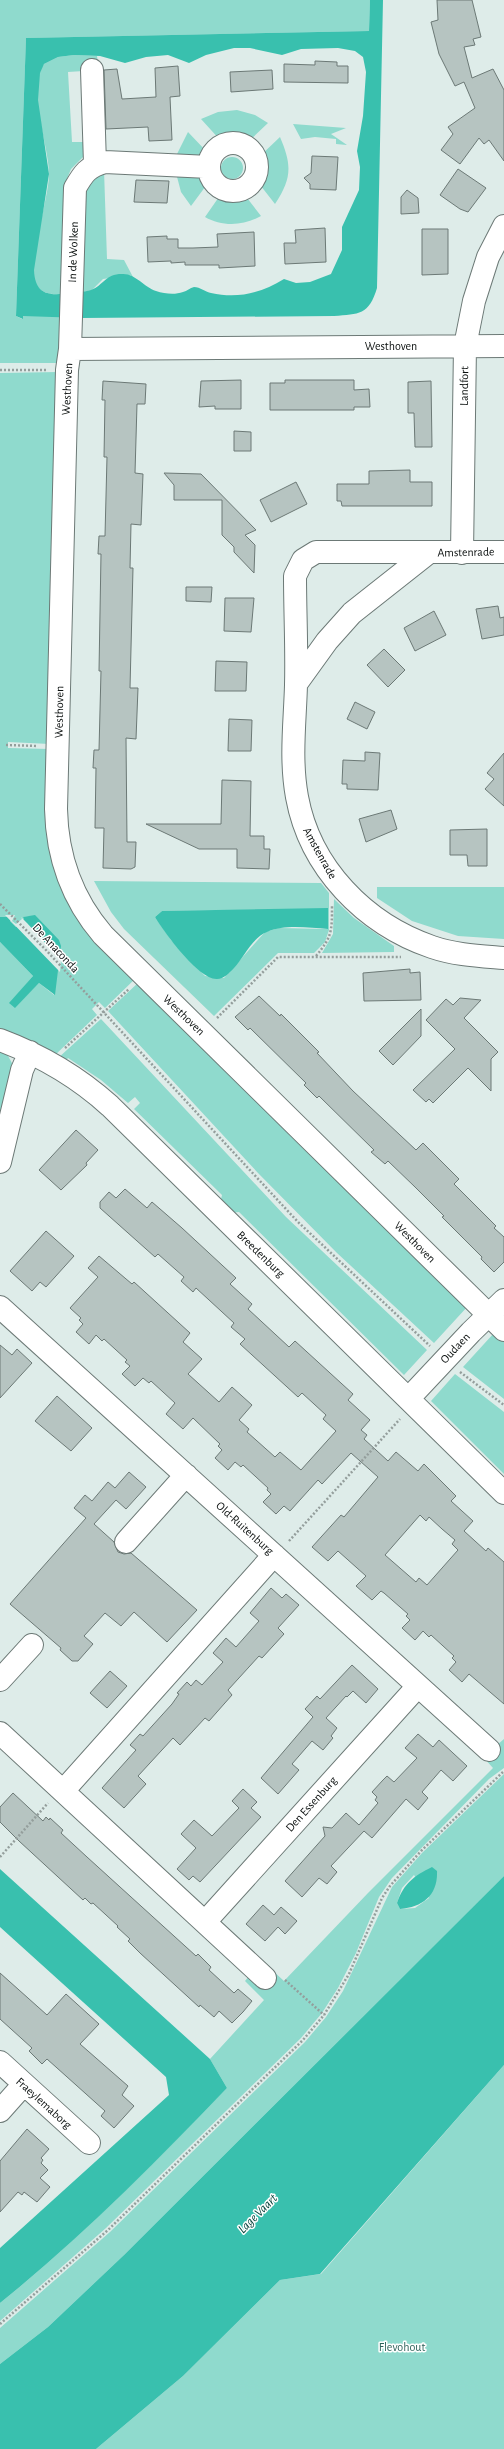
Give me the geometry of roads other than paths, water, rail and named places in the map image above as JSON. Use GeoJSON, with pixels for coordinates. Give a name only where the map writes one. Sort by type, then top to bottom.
{"type":"FeatureCollection","features":[{"type":"Feature","properties":{"kind":"street"},"geometry":{"type":"LineString","coordinates":[[92,70],[95,164],[105,162],[209,167]]}},
{"type":"Feature","properties":{"kind":"street","name":"In de Wolken"},"geometry":{"type":"LineString","coordinates":[[70,349],[75,188],[84,172],[95,164]]}},
{"type":"Feature","properties":{"kind":"street","name":"Landfort"},"geometry":{"type":"LineString","coordinates":[[462,553],[465,346],[474,301],[488,256],[504,226]]}},
{"type":"Feature","properties":{"kind":"street","name":"Westhoven"},"geometry":{"type":"LineString","coordinates":[[504,346],[70,349],[67,370],[56,818],[59,843],[69,879],[89,918],[108,940],[496,1307],[504,1330]]}},
{"type":"Feature","properties":{"kind":"street","name":"Amstenrade"},"geometry":{"type":"LineString","coordinates":[[504,552],[316,552],[303,560],[295,576],[296,684],[292,757],[297,797],[307,830],[323,863],[339,886],[365,911],[404,936],[433,948],[464,954],[504,958]]}},
{"type":"Feature","properties":{"kind":"street","name":"Amstenrade"},"geometry":{"type":"LineString","coordinates":[[296,684],[327,641],[352,614],[428,553]]}},
{"type":"Feature","properties":{"kind":"street","name":"Breedenburg"},"geometry":{"type":"LineString","coordinates":[[0,1040],[30,1052],[80,1082],[110,1106],[407,1406],[504,1493]]}},
{"type":"Feature","properties":{"kind":"street"},"geometry":{"type":"LineString","coordinates":[[0,1162],[22,1070],[30,1052]]}},
{"type":"Feature","properties":{"kind":"street","name":"Old-Ruitenburg"},"geometry":{"type":"LineString","coordinates":[[0,1307],[186,1475],[280,1550],[418,1686],[489,1750]]}},
{"type":"Feature","properties":{"kind":"street","name":"Oudaen"},"geometry":{"type":"LineString","coordinates":[[407,1406],[496,1307]]}},
{"type":"Feature","properties":{"kind":"street"},"geometry":{"type":"LineString","coordinates":[[126,1542],[186,1475]]}},
{"type":"Feature","properties":{"kind":"street"},"geometry":{"type":"LineString","coordinates":[[64,1790],[280,1550]]}},
{"type":"Feature","properties":{"kind":"street"},"geometry":{"type":"LineString","coordinates":[[0,1680],[32,1645]]}},
{"type":"Feature","properties":{"kind":"street","name":"Den Essenburg"},"geometry":{"type":"LineString","coordinates":[[205,1922],[418,1686]]}},
{"type":"Feature","properties":{"kind":"street"},"geometry":{"type":"LineString","coordinates":[[0,1733],[64,1790],[205,1922],[272,1976]]}},
{"type":"Feature","properties":{"kind":"street","name":"Fraeylemaborg"},"geometry":{"type":"LineString","coordinates":[[0,2062],[89,2143]]}},
{"type":"Feature","properties":{"kind":"street"},"geometry":{"type":"LineString","coordinates":[[0,2111],[24,2084]]}},
{"type":"Feature","properties":{"kind":"water"},"geometry":{"type":"Polygon","coordinates":[[[370,0],[383,0],[377,288],[374,297],[366,308],[350,315],[334,316],[82,318],[23,316],[23,319],[16,316],[26,38],[369,31],[370,0]],[[234,48],[206,55],[189,63],[168,55],[146,57],[125,63],[100,56],[74,55],[58,57],[44,64],[40,73],[38,100],[49,174],[34,270],[37,285],[40,289],[50,294],[86,291],[95,288],[116,274],[127,274],[152,289],[163,293],[180,293],[194,287],[221,295],[240,295],[249,294],[267,288],[284,279],[296,283],[310,282],[331,274],[342,250],[342,227],[359,190],[360,167],[357,151],[363,116],[366,72],[363,57],[355,51],[338,48],[301,49],[282,55],[250,48],[234,48]]]}},
{"type":"Feature","properties":{"kind":"water"},"geometry":{"type":"Polygon","coordinates":[[[328,908],[328,929],[289,927],[267,932],[257,938],[238,964],[228,974],[217,979],[201,972],[192,964],[166,933],[155,917],[162,911],[328,908]]]}},
{"type":"Feature","properties":{"kind":"water"},"geometry":{"type":"Polygon","coordinates":[[[35,915],[59,940],[61,946],[55,995],[39,983],[15,1008],[9,1003],[33,976],[0,942],[0,917],[14,917],[10,921],[16,927],[24,919],[23,917],[35,915]]]}},
{"type":"Feature","properties":{"kind":"water"},"geometry":{"type":"Polygon","coordinates":[[[432,1867],[437,1871],[437,1879],[432,1893],[428,1898],[416,1906],[400,1909],[397,1903],[406,1885],[415,1877],[432,1867]]]}},
{"type":"Feature","properties":{"kind":"water"},"geometry":{"type":"Polygon","coordinates":[[[0,1869],[210,2059],[227,2088],[173,2144],[60,2253],[0,2303],[0,2248],[169,2095],[166,2077],[0,1927],[0,1869]]]}},
{"type":"Feature","properties":{"kind":"water","name":"Lage Vaart"},"geometry":{"type":"Polygon","coordinates":[[[504,1876],[504,2065],[320,2274],[280,2280],[183,2376],[96,2449],[0,2449],[0,2364],[48,2327],[124,2255],[504,1876]]]}},
{"type":"Feature","properties":{"kind":"park label","name":"Flevohout"},"geometry":{"type":"Point","coordinates":[402,2347]}}]}
